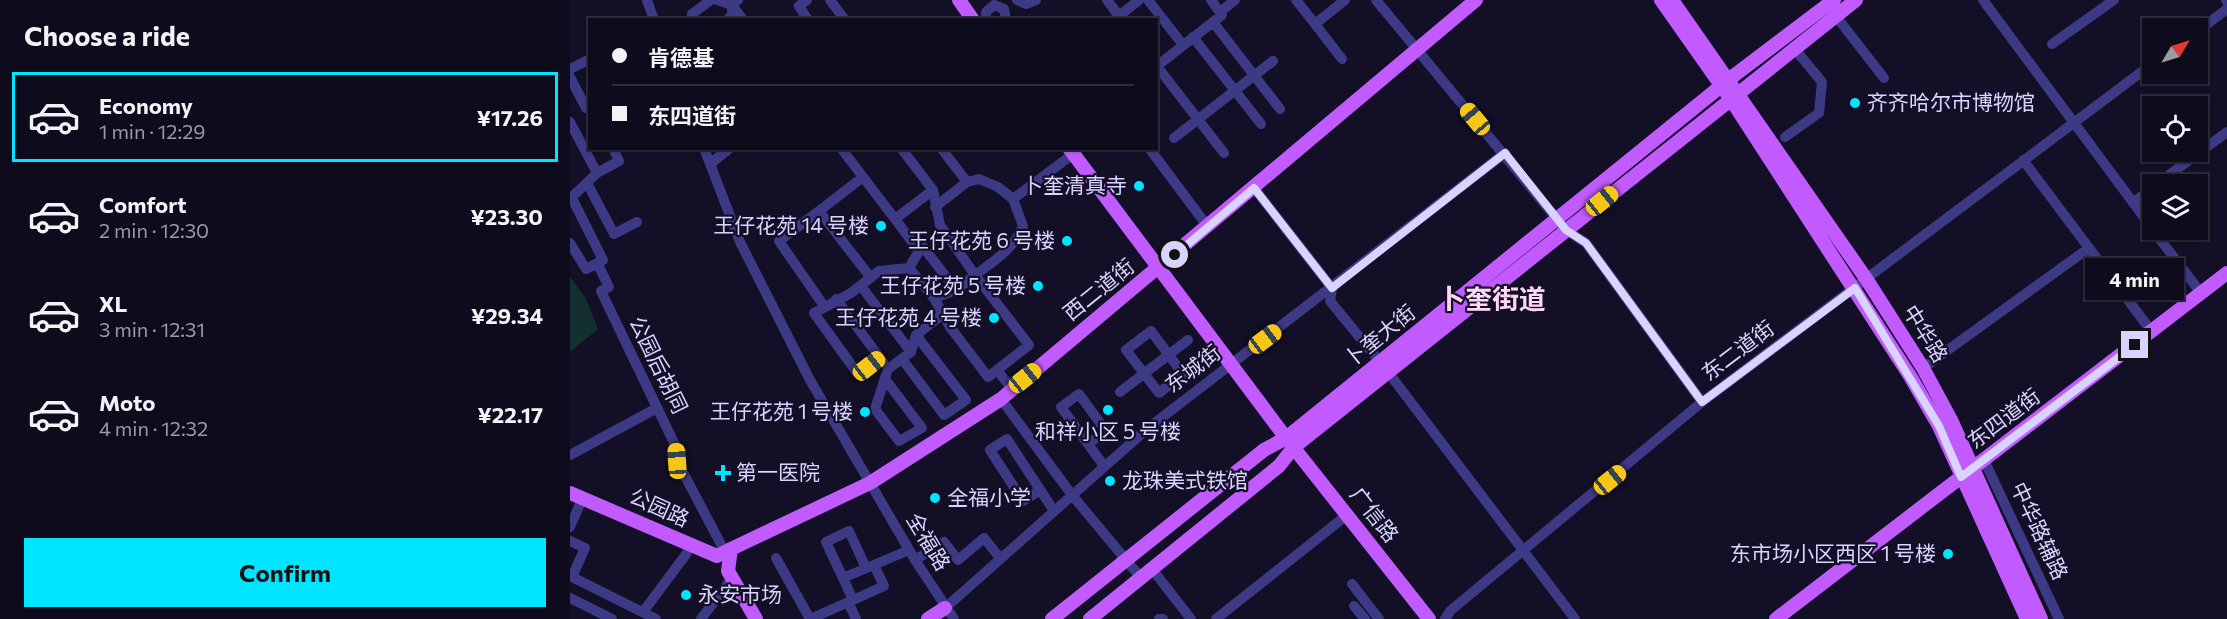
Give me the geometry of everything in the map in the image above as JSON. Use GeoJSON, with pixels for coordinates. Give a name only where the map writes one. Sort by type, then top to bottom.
{"type":"FeatureCollection","features":[{"type":"Feature","properties":{"kind":"main road"},"geometry":{"type":"LineString","coordinates":[[959,0],[975,18]]}},
{"type":"Feature","properties":{"kind":"main road","name":"西二道街"},"geometry":{"type":"LineString","coordinates":[[728,550],[870,483],[1001,399],[1159,269],[1476,0]]}},
{"type":"Feature","properties":{"kind":"main road"},"geometry":{"type":"LineString","coordinates":[[1661,0],[1730,89]]}},
{"type":"Feature","properties":{"kind":"main road"},"geometry":{"type":"LineString","coordinates":[[1672,0],[1730,89]]}},
{"type":"Feature","properties":{"kind":"main road"},"geometry":{"type":"LineString","coordinates":[[1730,89],[1834,0]]}},
{"type":"Feature","properties":{"kind":"main road"},"geometry":{"type":"LineString","coordinates":[[1730,89],[1793,47],[1856,0]]}},
{"type":"Feature","properties":{"kind":"main road","name":"卜奎大街"},"geometry":{"type":"LineString","coordinates":[[1052,619],[1264,450],[1290,442],[1730,89]]}},
{"type":"Feature","properties":{"kind":"main road","name":"中华路"},"geometry":{"type":"LineString","coordinates":[[1730,89],[1861,284],[1923,368],[1951,420],[1966,473],[2027,619]]}},
{"type":"Feature","properties":{"kind":"main road","name":"广信路"},"geometry":{"type":"LineString","coordinates":[[1071,151],[1290,442],[1429,619]]}},
{"type":"Feature","properties":{"kind":"main road","name":"东四道街"},"geometry":{"type":"LineString","coordinates":[[1776,619],[2227,273]]}},
{"type":"Feature","properties":{"kind":"main road","name":"中华路"},"geometry":{"type":"LineString","coordinates":[[1861,284],[1966,473],[2041,619]]}},
{"type":"Feature","properties":{"kind":"main road","name":"卜奎大街"},"geometry":{"type":"LineString","coordinates":[[1090,619],[1279,466],[1290,442]]}},
{"type":"Feature","properties":{"kind":"main road","name":"公园路"},"geometry":{"type":"LineString","coordinates":[[576,499],[717,556],[728,550]]}},
{"type":"Feature","properties":{"kind":"main road","name":"公园路"},"geometry":{"type":"LineString","coordinates":[[576,499],[730,574]]}},
{"type":"Feature","properties":{"kind":"main road"},"geometry":{"type":"LineString","coordinates":[[728,550],[730,574],[756,619]]}},
{"type":"Feature","properties":{"kind":"main road"},"geometry":{"type":"LineString","coordinates":[[928,619],[945,608]]}},
{"type":"Feature","properties":{"kind":"street"},"geometry":{"type":"LineString","coordinates":[[647,0],[653,18]]}},
{"type":"Feature","properties":{"kind":"street"},"geometry":{"type":"LineString","coordinates":[[692,18],[692,14],[709,0]]}},
{"type":"Feature","properties":{"kind":"street"},"geometry":{"type":"LineString","coordinates":[[717,0],[735,2]]}},
{"type":"Feature","properties":{"kind":"street"},"geometry":{"type":"LineString","coordinates":[[807,0],[799,6],[807,18]]}},
{"type":"Feature","properties":{"kind":"street"},"geometry":{"type":"LineString","coordinates":[[830,0],[844,18]]}},
{"type":"Feature","properties":{"kind":"street"},"geometry":{"type":"LineString","coordinates":[[975,18],[994,5],[1005,14],[1017,0],[1026,4],[1036,0]]}},
{"type":"Feature","properties":{"kind":"street"},"geometry":{"type":"LineString","coordinates":[[1107,0],[1118,18],[1139,0]]}},
{"type":"Feature","properties":{"kind":"street"},"geometry":{"type":"LineString","coordinates":[[1148,0],[1183,45]]}},
{"type":"Feature","properties":{"kind":"street"},"geometry":{"type":"LineString","coordinates":[[1158,64],[1222,15],[1210,0]]}},
{"type":"Feature","properties":{"kind":"street"},"geometry":{"type":"LineString","coordinates":[[1220,12],[1235,0]]}},
{"type":"Feature","properties":{"kind":"street"},"geometry":{"type":"LineString","coordinates":[[1296,0],[1342,59]]}},
{"type":"Feature","properties":{"kind":"street"},"geometry":{"type":"LineString","coordinates":[[1315,24],[1346,0]]}},
{"type":"Feature","properties":{"kind":"street"},"geometry":{"type":"LineString","coordinates":[[1376,0],[1505,153],[1562,225],[1586,243],[1702,402]]}},
{"type":"Feature","properties":{"kind":"street"},"geometry":{"type":"LineString","coordinates":[[1983,0],[2142,214]]}},
{"type":"Feature","properties":{"kind":"street"},"geometry":{"type":"LineString","coordinates":[[2052,44],[2114,0]]}},
{"type":"Feature","properties":{"kind":"street"},"geometry":{"type":"LineString","coordinates":[[729,18],[735,2]]}},
{"type":"Feature","properties":{"kind":"street"},"geometry":{"type":"LineString","coordinates":[[735,2],[742,18]]}},
{"type":"Feature","properties":{"kind":"street"},"geometry":{"type":"LineString","coordinates":[[2208,23],[2227,9]]}},
{"type":"Feature","properties":{"kind":"street"},"geometry":{"type":"LineString","coordinates":[[1835,15],[1884,78]]}},
{"type":"Feature","properties":{"kind":"street"},"geometry":{"type":"LineString","coordinates":[[1213,22],[1280,109]]}},
{"type":"Feature","properties":{"kind":"street"},"geometry":{"type":"LineString","coordinates":[[1193,37],[1261,124]]}},
{"type":"Feature","properties":{"kind":"street"},"geometry":{"type":"LineString","coordinates":[[1785,137],[1819,113],[1822,82],[1793,47]]}},
{"type":"Feature","properties":{"kind":"street"},"geometry":{"type":"LineString","coordinates":[[588,60],[571,68],[586,108],[588,107]]}},
{"type":"Feature","properties":{"kind":"street"},"geometry":{"type":"LineString","coordinates":[[1174,138],[1273,61]]}},
{"type":"Feature","properties":{"kind":"street"},"geometry":{"type":"LineString","coordinates":[[1158,66],[1224,153]]}},
{"type":"Feature","properties":{"kind":"street","name":"东二道街"},"geometry":{"type":"LineString","coordinates":[[1445,619],[1449,611],[1702,402],[2142,71]]}},
{"type":"Feature","properties":{"kind":"street"},"geometry":{"type":"LineString","coordinates":[[570,122],[597,173]]}},
{"type":"Feature","properties":{"kind":"street"},"geometry":{"type":"LineString","coordinates":[[2170,174],[2227,132]]}},
{"type":"Feature","properties":{"kind":"street"},"geometry":{"type":"LineString","coordinates":[[570,243],[586,269],[603,260],[571,199],[597,173],[619,161],[614,150]]}},
{"type":"Feature","properties":{"kind":"street","name":"全福路"},"geometry":{"type":"LineString","coordinates":[[705,150],[740,242],[810,380],[915,560],[954,619]]}},
{"type":"Feature","properties":{"kind":"street"},"geometry":{"type":"LineString","coordinates":[[710,164],[728,150]]}},
{"type":"Feature","properties":{"kind":"street"},"geometry":{"type":"LineString","coordinates":[[843,150],[919,251]]}},
{"type":"Feature","properties":{"kind":"street"},"geometry":{"type":"LineString","coordinates":[[903,150],[933,190],[940,225],[1029,345],[988,377],[942,315],[933,298],[909,268]]}},
{"type":"Feature","properties":{"kind":"street"},"geometry":{"type":"LineString","coordinates":[[943,150],[967,182]]}},
{"type":"Feature","properties":{"kind":"street"},"geometry":{"type":"LineString","coordinates":[[1150,150],[1208,227]]}},
{"type":"Feature","properties":{"kind":"street"},"geometry":{"type":"LineString","coordinates":[[1013,199],[1071,151]]}},
{"type":"Feature","properties":{"kind":"street","name":"东城街"},"geometry":{"type":"LineString","coordinates":[[945,608],[1147,429],[1505,153]]}},
{"type":"Feature","properties":{"kind":"street"},"geometry":{"type":"LineString","coordinates":[[2023,160],[2152,332]]}},
{"type":"Feature","properties":{"kind":"street"},"geometry":{"type":"LineString","coordinates":[[824,306],[779,241],[863,177]]}},
{"type":"Feature","properties":{"kind":"street"},"geometry":{"type":"LineString","coordinates":[[933,298],[956,290],[1007,250],[1019,236],[1023,226],[1013,199],[998,187],[979,179],[967,182],[935,207]]}},
{"type":"Feature","properties":{"kind":"street"},"geometry":{"type":"LineString","coordinates":[[587,183],[614,234],[637,222]]}},
{"type":"Feature","properties":{"kind":"street"},"geometry":{"type":"LineString","coordinates":[[1254,188],[1332,288],[1330,301],[1384,367],[1575,619]]}},
{"type":"Feature","properties":{"kind":"street"},"geometry":{"type":"LineString","coordinates":[[896,219],[933,190]]}},
{"type":"Feature","properties":{"kind":"street"},"geometry":{"type":"LineString","coordinates":[[2133,202],[2142,195]]}},
{"type":"Feature","properties":{"kind":"street"},"geometry":{"type":"LineString","coordinates":[[819,211],[871,278]]}},
{"type":"Feature","properties":{"kind":"street"},"geometry":{"type":"LineString","coordinates":[[2161,240],[2201,293]]}},
{"type":"Feature","properties":{"kind":"street"},"geometry":{"type":"LineString","coordinates":[[909,268],[919,251],[924,248],[956,290]]}},
{"type":"Feature","properties":{"kind":"street"},"geometry":{"type":"LineString","coordinates":[[1923,368],[2089,248]]}},
{"type":"Feature","properties":{"kind":"street","name":"公园后胡同"},"geometry":{"type":"LineString","coordinates":[[597,263],[609,287],[601,291],[676,447],[677,461],[728,550]]}},
{"type":"Feature","properties":{"kind":"street"},"geometry":{"type":"LineString","coordinates":[[880,358],[858,375],[814,313],[861,286],[879,271],[909,268]]}},
{"type":"Feature","properties":{"kind":"street"},"geometry":{"type":"LineString","coordinates":[[861,286],[944,415],[966,400],[916,335]]}},
{"type":"Feature","properties":{"kind":"street"},"geometry":{"type":"LineString","coordinates":[[836,299],[880,358],[887,374],[922,428],[899,441],[875,409],[887,374],[906,355],[916,335],[942,315]]}},
{"type":"Feature","properties":{"kind":"street"},"geometry":{"type":"LineString","coordinates":[[1151,331],[1184,374],[1159,393],[1144,374],[1126,350],[1151,331]]}},
{"type":"Feature","properties":{"kind":"street"},"geometry":{"type":"LineString","coordinates":[[1120,392],[1188,340]]}},
{"type":"Feature","properties":{"kind":"street"},"geometry":{"type":"LineString","coordinates":[[997,370],[1012,389]]}},
{"type":"Feature","properties":{"kind":"street"},"geometry":{"type":"LineString","coordinates":[[1088,444],[1106,431],[1079,394],[1061,407],[1104,466]]}},
{"type":"Feature","properties":{"kind":"street"},"geometry":{"type":"LineString","coordinates":[[1001,399],[1072,495],[1126,561],[1147,574],[1191,619]]}},
{"type":"Feature","properties":{"kind":"street"},"geometry":{"type":"LineString","coordinates":[[570,455],[657,408]]}},
{"type":"Feature","properties":{"kind":"street"},"geometry":{"type":"LineString","coordinates":[[1040,490],[1023,501],[990,450],[1007,439],[1054,511]]}},
{"type":"Feature","properties":{"kind":"street","name":"中华路辅路"},"geometry":{"type":"LineString","coordinates":[[1984,460],[2059,619]]}},
{"type":"Feature","properties":{"kind":"street"},"geometry":{"type":"LineString","coordinates":[[570,527],[576,499]]}},
{"type":"Feature","properties":{"kind":"street"},"geometry":{"type":"LineString","coordinates":[[1216,619],[1347,515]]}},
{"type":"Feature","properties":{"kind":"street"},"geometry":{"type":"LineString","coordinates":[[776,558],[810,619],[851,601],[884,586],[849,531],[826,542],[843,578],[851,601],[856,619]]}},
{"type":"Feature","properties":{"kind":"street"},"geometry":{"type":"LineString","coordinates":[[915,560],[944,542],[958,560],[984,538],[1000,558]]}},
{"type":"Feature","properties":{"kind":"street"},"geometry":{"type":"LineString","coordinates":[[570,542],[585,548],[571,577],[656,619]]}},
{"type":"Feature","properties":{"kind":"street"},"geometry":{"type":"LineString","coordinates":[[843,578],[909,550]]}},
{"type":"Feature","properties":{"kind":"street"},"geometry":{"type":"LineString","coordinates":[[643,612],[687,553]]}},
{"type":"Feature","properties":{"kind":"street"},"geometry":{"type":"LineString","coordinates":[[701,619],[730,574]]}},
{"type":"Feature","properties":{"kind":"street"},"geometry":{"type":"LineString","coordinates":[[1352,584],[1379,619]]}},
{"type":"Feature","properties":{"kind":"street"},"geometry":{"type":"LineString","coordinates":[[570,598],[608,617],[612,597]]}},
{"type":"Feature","properties":{"kind":"street"},"geometry":{"type":"LineString","coordinates":[[1354,606],[1365,619]]}},
{"type":"Feature","properties":{"kind":"green space"},"geometry":{"type":"Polygon","coordinates":[[[570,277],[585,297],[598,329],[570,352],[570,277]]]}},
{"type":"Feature","properties":{"kind":"place","name":"齐齐哈尔市博物馆"},"geometry":{"type":"Point","coordinates":[1855,103]}},
{"type":"Feature","properties":{"kind":"place","name":"卜奎清真寺"},"geometry":{"type":"Point","coordinates":[1139,186]}},
{"type":"Feature","properties":{"kind":"place","name":"王仔花苑 14 号楼"},"geometry":{"type":"Point","coordinates":[881,226]}},
{"type":"Feature","properties":{"kind":"place","name":"王仔花苑 6 号楼"},"geometry":{"type":"Point","coordinates":[1067,241]}},
{"type":"Feature","properties":{"kind":"place","name":"王仔花苑 5 号楼"},"geometry":{"type":"Point","coordinates":[1038,286]}},
{"type":"Feature","properties":{"kind":"place","name":"王仔花苑 4 号楼"},"geometry":{"type":"Point","coordinates":[994,318]}},
{"type":"Feature","properties":{"kind":"place","name":"和祥小区 5 号楼"},"geometry":{"type":"Point","coordinates":[1108,410]}},
{"type":"Feature","properties":{"kind":"place","name":"王仔花苑 1 号楼"},"geometry":{"type":"Point","coordinates":[865,412]}},
{"type":"Feature","properties":{"kind":"place","name":"第一医院"},"geometry":{"type":"Point","coordinates":[723,473]}},
{"type":"Feature","properties":{"kind":"place","name":"龙珠美式铁馆"},"geometry":{"type":"Point","coordinates":[1110,481]}},
{"type":"Feature","properties":{"kind":"place","name":"全福小学"},"geometry":{"type":"Point","coordinates":[935,498]}},
{"type":"Feature","properties":{"kind":"place","name":"东市场小区西区 1 号楼"},"geometry":{"type":"Point","coordinates":[1948,554]}},
{"type":"Feature","properties":{"kind":"place","name":"永安市场"},"geometry":{"type":"Point","coordinates":[686,595]}},
{"type":"Feature","properties":{"kind":"district","name":"卜奎街道"},"geometry":{"type":"Point","coordinates":[1492,300]}},
{"type":"Feature","properties":{"kind":"route"},"geometry":{"type":"LineString","coordinates":[[1175,255],[1254,188],[1332,288],[1505,153],[1566,230],[1586,243],[1702,402],[1855,288],[1939,426],[1961,477],[2135,345]]}}]}
